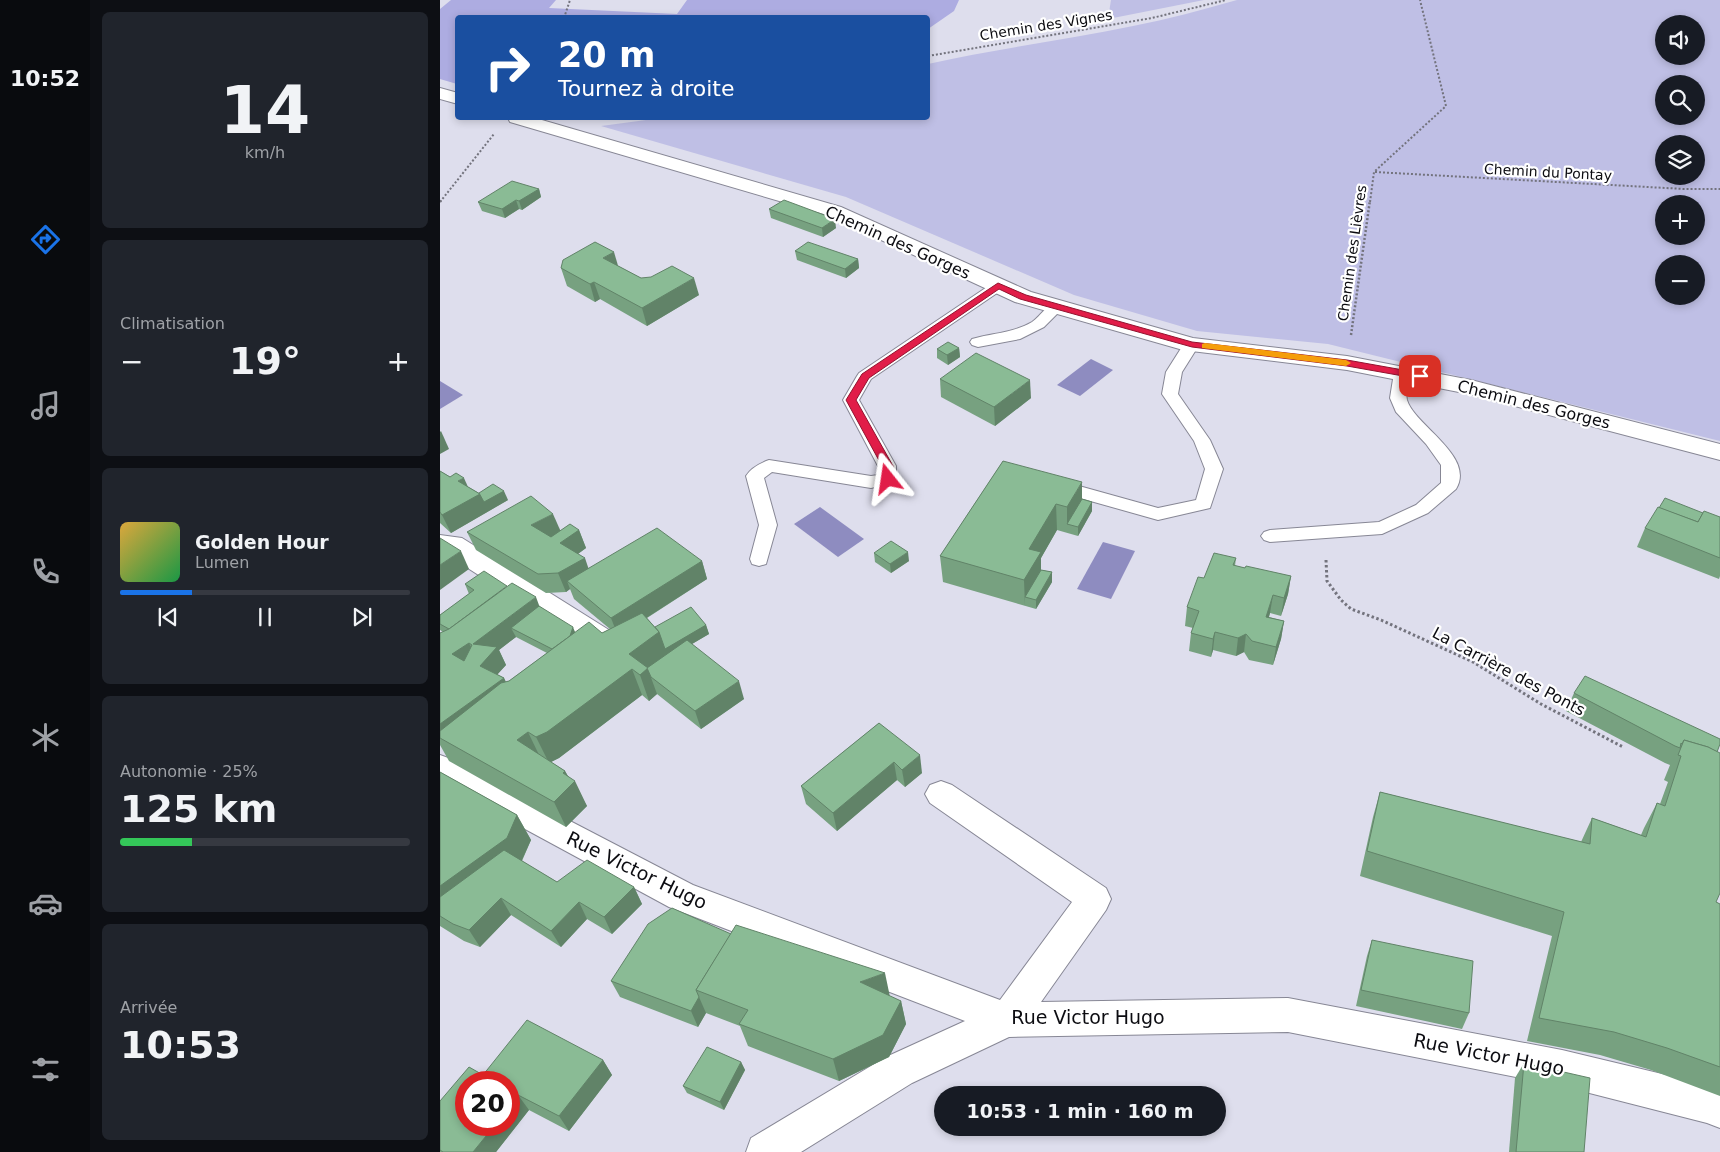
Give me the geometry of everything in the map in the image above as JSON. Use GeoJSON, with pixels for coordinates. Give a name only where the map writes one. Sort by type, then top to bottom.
{"type":"FeatureCollection","features":[{"type":"Feature","properties":{"kind":"street"},"geometry":{"type":"LineString","coordinates":[[440,93],[455,97]]}},
{"type":"Feature","properties":{"kind":"street","name":"Chemin des Gorges"},"geometry":{"type":"LineString","coordinates":[[524,120],[834,211],[1023,297],[1192,345],[1347,363],[1402,373],[1471,387],[1683,440],[1720,452]]}},
{"type":"Feature","properties":{"kind":"street"},"geometry":{"type":"LineString","coordinates":[[446,545],[600,638],[568,663]]}},
{"type":"Feature","properties":{"kind":"street","name":"Rue Victor Hugo"},"geometry":{"type":"LineString","coordinates":[[445,758],[681,896],[1007,1020],[1288,1015],[1562,1068],[1708,1104],[1720,1109]]}},
{"type":"Feature","properties":{"kind":"street"},"geometry":{"type":"LineString","coordinates":[[765,1152],[899,1070],[1007,1020],[1094,899],[941,794]]}},
{"type":"Feature","properties":{"kind":"lane"},"geometry":{"type":"LineString","coordinates":[[759,559],[768,525],[755,476],[769,466],[871,482],[888,479],[887,466],[851,400],[865,376],[998,286]]}},
{"type":"Feature","properties":{"kind":"lane"},"geometry":{"type":"LineString","coordinates":[[978,342],[1015,336],[1039,324],[1056,307]]}},
{"type":"Feature","properties":{"kind":"lane"},"geometry":{"type":"LineString","coordinates":[[1062,487],[1158,514],[1204,504],[1214,470],[1202,440],[1170,394],[1174,372],[1192,345]]}},
{"type":"Feature","properties":{"kind":"lane"},"geometry":{"type":"LineString","coordinates":[[1270,536],[1382,528],[1422,508],[1450,485],[1450,465],[1432,440],[1404,412],[1398,398],[1402,373]]}},
{"type":"Feature","properties":{"kind":"path"},"geometry":{"type":"LineString","coordinates":[[565,15],[570,0]]}},
{"type":"Feature","properties":{"kind":"path","name":"Chemin des Vignes"},"geometry":{"type":"LineString","coordinates":[[930,56],[975,46],[1147,18],[1226,0]]}},
{"type":"Feature","properties":{"kind":"path","name":"Chemin des Lièvres"},"geometry":{"type":"LineString","coordinates":[[1347,363],[1374,172],[1446,106],[1420,0]]}},
{"type":"Feature","properties":{"kind":"path"},"geometry":{"type":"LineString","coordinates":[[440,202],[493,135],[514,120]]}},
{"type":"Feature","properties":{"kind":"path","name":"Chemin du Pontay"},"geometry":{"type":"LineString","coordinates":[[1374,172],[1684,189],[1720,189]]}},
{"type":"Feature","properties":{"kind":"path","name":"La Carrière des Ponts"},"geometry":{"type":"LineString","coordinates":[[1325,532],[1327,581],[1351,609],[1382,620],[1473,662],[1541,704],[1623,747]]}},
{"type":"Feature","properties":{"kind":"shaded area"},"geometry":{"type":"Polygon","coordinates":[[[451,0],[556,0],[549,8],[677,14],[687,0],[959,0],[954,11],[930,28],[930,15],[455,15],[455,83],[440,79],[440,9],[451,0]]]}},
{"type":"Feature","properties":{"kind":"shaded area"},"geometry":{"type":"Polygon","coordinates":[[[1111,0],[1204,0],[1108,19],[1111,0]]]}},
{"type":"Feature","properties":{"kind":"shaded area"},"geometry":{"type":"Polygon","coordinates":[[[1237,0],[1720,0],[1720,441],[1328,344],[1197,331],[1074,295],[846,197],[601,126],[646,120],[930,120],[930,64],[1133,26],[1237,0]]]}},
{"type":"Feature","properties":{"kind":"shaded area"},"geometry":{"type":"Polygon","coordinates":[[[1091,359],[1113,370],[1080,396],[1057,385],[1091,359]]]}},
{"type":"Feature","properties":{"kind":"shaded area"},"geometry":{"type":"Polygon","coordinates":[[[440,381],[463,395],[440,409],[440,381]]]}},
{"type":"Feature","properties":{"kind":"shaded area"},"geometry":{"type":"Polygon","coordinates":[[[820,507],[864,539],[838,557],[794,524],[820,507]]]}},
{"type":"Feature","properties":{"kind":"shaded area"},"geometry":{"type":"Polygon","coordinates":[[[1103,542],[1135,551],[1111,599],[1077,589],[1103,542]]]}},
{"type":"Feature","properties":{"kind":"building"},"geometry":{"type":"Polygon","coordinates":[[[512,181],[539,189],[502,209],[478,202],[512,181]]]}},
{"type":"Feature","properties":{"kind":"building"},"geometry":{"type":"Polygon","coordinates":[[[784,200],[835,219],[822,228],[769,209],[784,200]]]}},
{"type":"Feature","properties":{"kind":"building"},"geometry":{"type":"Polygon","coordinates":[[[595,242],[614,252],[603,258],[641,278],[651,277],[672,266],[694,278],[642,308],[594,282],[590,284],[561,268],[563,260],[595,242]]]}},
{"type":"Feature","properties":{"kind":"building"},"geometry":{"type":"Polygon","coordinates":[[[808,242],[858,259],[845,269],[795,251],[808,242]]]}},
{"type":"Feature","properties":{"kind":"building"},"geometry":{"type":"Polygon","coordinates":[[[948,342],[959,348],[947,355],[937,349],[948,342]]]}},
{"type":"Feature","properties":{"kind":"building"},"geometry":{"type":"Polygon","coordinates":[[[976,353],[1030,380],[994,407],[940,379],[976,353]]]}},
{"type":"Feature","properties":{"kind":"building"},"geometry":{"type":"Polygon","coordinates":[[[1003,461],[1082,482],[1067,507],[1056,504],[1029,549],[1041,552],[1024,580],[940,556],[1003,461]]]}},
{"type":"Feature","properties":{"kind":"building"},"geometry":{"type":"Polygon","coordinates":[[[440,471],[450,477],[456,473],[464,478],[458,481],[480,494],[442,515],[440,512],[440,471]]]}},
{"type":"Feature","properties":{"kind":"building"},"geometry":{"type":"Polygon","coordinates":[[[493,484],[504,491],[484,502],[479,493],[493,484]]]}},
{"type":"Feature","properties":{"kind":"building"},"geometry":{"type":"Polygon","coordinates":[[[531,496],[553,514],[531,525],[551,537],[570,524],[579,530],[560,543],[585,558],[558,573],[538,574],[467,532],[531,496]]]}},
{"type":"Feature","properties":{"kind":"building"},"geometry":{"type":"Polygon","coordinates":[[[1665,498],[1703,513],[1698,522],[1659,508],[1665,498]]]}},
{"type":"Feature","properties":{"kind":"building"},"geometry":{"type":"Polygon","coordinates":[[[1082,499],[1092,502],[1078,527],[1067,524],[1082,499]]]}},
{"type":"Feature","properties":{"kind":"building"},"geometry":{"type":"Polygon","coordinates":[[[1658,507],[1698,522],[1704,511],[1720,517],[1720,558],[1645,528],[1658,507]]]}},
{"type":"Feature","properties":{"kind":"building"},"geometry":{"type":"Polygon","coordinates":[[[657,528],[702,561],[611,618],[567,581],[657,528]]]}},
{"type":"Feature","properties":{"kind":"building"},"geometry":{"type":"Polygon","coordinates":[[[440,538],[461,551],[440,565],[440,538]]]}},
{"type":"Feature","properties":{"kind":"building"},"geometry":{"type":"Polygon","coordinates":[[[891,541],[908,552],[890,564],[874,553],[891,541]]]}},
{"type":"Feature","properties":{"kind":"building"},"geometry":{"type":"Polygon","coordinates":[[[1214,553],[1236,558],[1233,565],[1291,576],[1284,598],[1273,595],[1266,617],[1284,621],[1276,647],[1252,641],[1246,634],[1238,638],[1215,632],[1213,639],[1191,633],[1199,611],[1187,607],[1198,577],[1204,578],[1214,553]]]}},
{"type":"Feature","properties":{"kind":"building"},"geometry":{"type":"Polygon","coordinates":[[[1041,570],[1052,572],[1036,600],[1025,597],[1041,570]]]}},
{"type":"Feature","properties":{"kind":"building"},"geometry":{"type":"Polygon","coordinates":[[[484,571],[507,586],[449,629],[440,624],[440,615],[474,590],[465,584],[484,571]]]}},
{"type":"Feature","properties":{"kind":"building"},"geometry":{"type":"Polygon","coordinates":[[[512,583],[536,597],[473,644],[497,647],[480,666],[504,678],[440,724],[440,633],[449,629],[512,583]],[[469,643],[452,654],[464,661],[472,645],[469,643]]]}},
{"type":"Feature","properties":{"kind":"building"},"geometry":{"type":"Polygon","coordinates":[[[539,606],[573,627],[570,636],[552,649],[511,628],[539,606]]]}},
{"type":"Feature","properties":{"kind":"building"},"geometry":{"type":"Polygon","coordinates":[[[691,607],[706,625],[665,649],[659,632],[655,627],[691,607]]]}},
{"type":"Feature","properties":{"kind":"building"},"geometry":{"type":"Polygon","coordinates":[[[642,613],[659,632],[629,654],[648,668],[640,675],[632,669],[547,732],[536,737],[528,732],[517,740],[565,771],[563,773],[575,781],[554,802],[440,738],[440,731],[501,683],[509,681],[589,622],[602,633],[642,613]]]}},
{"type":"Feature","properties":{"kind":"building"},"geometry":{"type":"Polygon","coordinates":[[[687,640],[739,681],[695,711],[651,677],[647,668],[687,640]]]}},
{"type":"Feature","properties":{"kind":"building"},"geometry":{"type":"Polygon","coordinates":[[[1585,676],[1720,739],[1717,752],[1708,747],[1684,740],[1680,748],[1675,746],[1574,693],[1585,676]]]}},
{"type":"Feature","properties":{"kind":"building"},"geometry":{"type":"Polygon","coordinates":[[[879,723],[920,755],[902,770],[894,762],[833,813],[801,786],[879,723]]]}},
{"type":"Feature","properties":{"kind":"building"},"geometry":{"type":"Polygon","coordinates":[[[1684,740],[1708,747],[1720,753],[1720,893],[1716,902],[1720,904],[1720,1067],[1614,1032],[1539,1018],[1564,912],[1367,851],[1380,792],[1590,844],[1592,818],[1646,837],[1657,803],[1665,806],[1681,756],[1678,755],[1684,740]]]}},
{"type":"Feature","properties":{"kind":"building"},"geometry":{"type":"Polygon","coordinates":[[[440,772],[517,815],[507,838],[440,886],[440,772]]]}},
{"type":"Feature","properties":{"kind":"building"},"geometry":{"type":"Polygon","coordinates":[[[504,850],[557,882],[587,860],[634,887],[604,917],[579,902],[551,931],[501,898],[469,930],[453,924],[440,916],[440,897],[504,850]]]}},
{"type":"Feature","properties":{"kind":"building"},"geometry":{"type":"Polygon","coordinates":[[[672,908],[731,934],[696,990],[699,997],[691,1011],[611,981],[648,924],[672,908]]]}},
{"type":"Feature","properties":{"kind":"building"},"geometry":{"type":"Polygon","coordinates":[[[736,925],[885,973],[860,982],[901,1001],[883,1035],[833,1059],[739,1024],[748,1010],[696,990],[736,925]]]}},
{"type":"Feature","properties":{"kind":"building"},"geometry":{"type":"Polygon","coordinates":[[[1372,940],[1473,961],[1469,1013],[1361,990],[1372,940]]]}},
{"type":"Feature","properties":{"kind":"building"},"geometry":{"type":"Polygon","coordinates":[[[527,1020],[603,1060],[559,1116],[520,1096],[520,1071],[486,1071],[527,1020]]]}},
{"type":"Feature","properties":{"kind":"building"},"geometry":{"type":"Polygon","coordinates":[[[707,1047],[741,1062],[720,1102],[683,1086],[707,1047]]]}},
{"type":"Feature","properties":{"kind":"building"},"geometry":{"type":"Polygon","coordinates":[[[1524,1063],[1590,1078],[1584,1152],[1516,1152],[1524,1063]]]}},
{"type":"Feature","properties":{"kind":"building"},"geometry":{"type":"Polygon","coordinates":[[[469,1067],[476,1071],[466,1071],[469,1067]]]}},
{"type":"Feature","properties":{"kind":"building"},"geometry":{"type":"Polygon","coordinates":[[[455,1083],[455,1136],[486,1136],[473,1152],[443,1152],[440,1150],[440,1101],[455,1083]]]}},
{"type":"Feature","properties":{"kind":"slow traffic"},"geometry":{"type":"LineString","coordinates":[[1205,346],[1346,363]]}},
{"type":"Feature","properties":{"kind":"route"},"geometry":{"type":"LineString","coordinates":[[888,479],[887,466],[851,400],[865,376],[998,286],[1023,297],[1192,345],[1347,363],[1420,376]]}}]}
